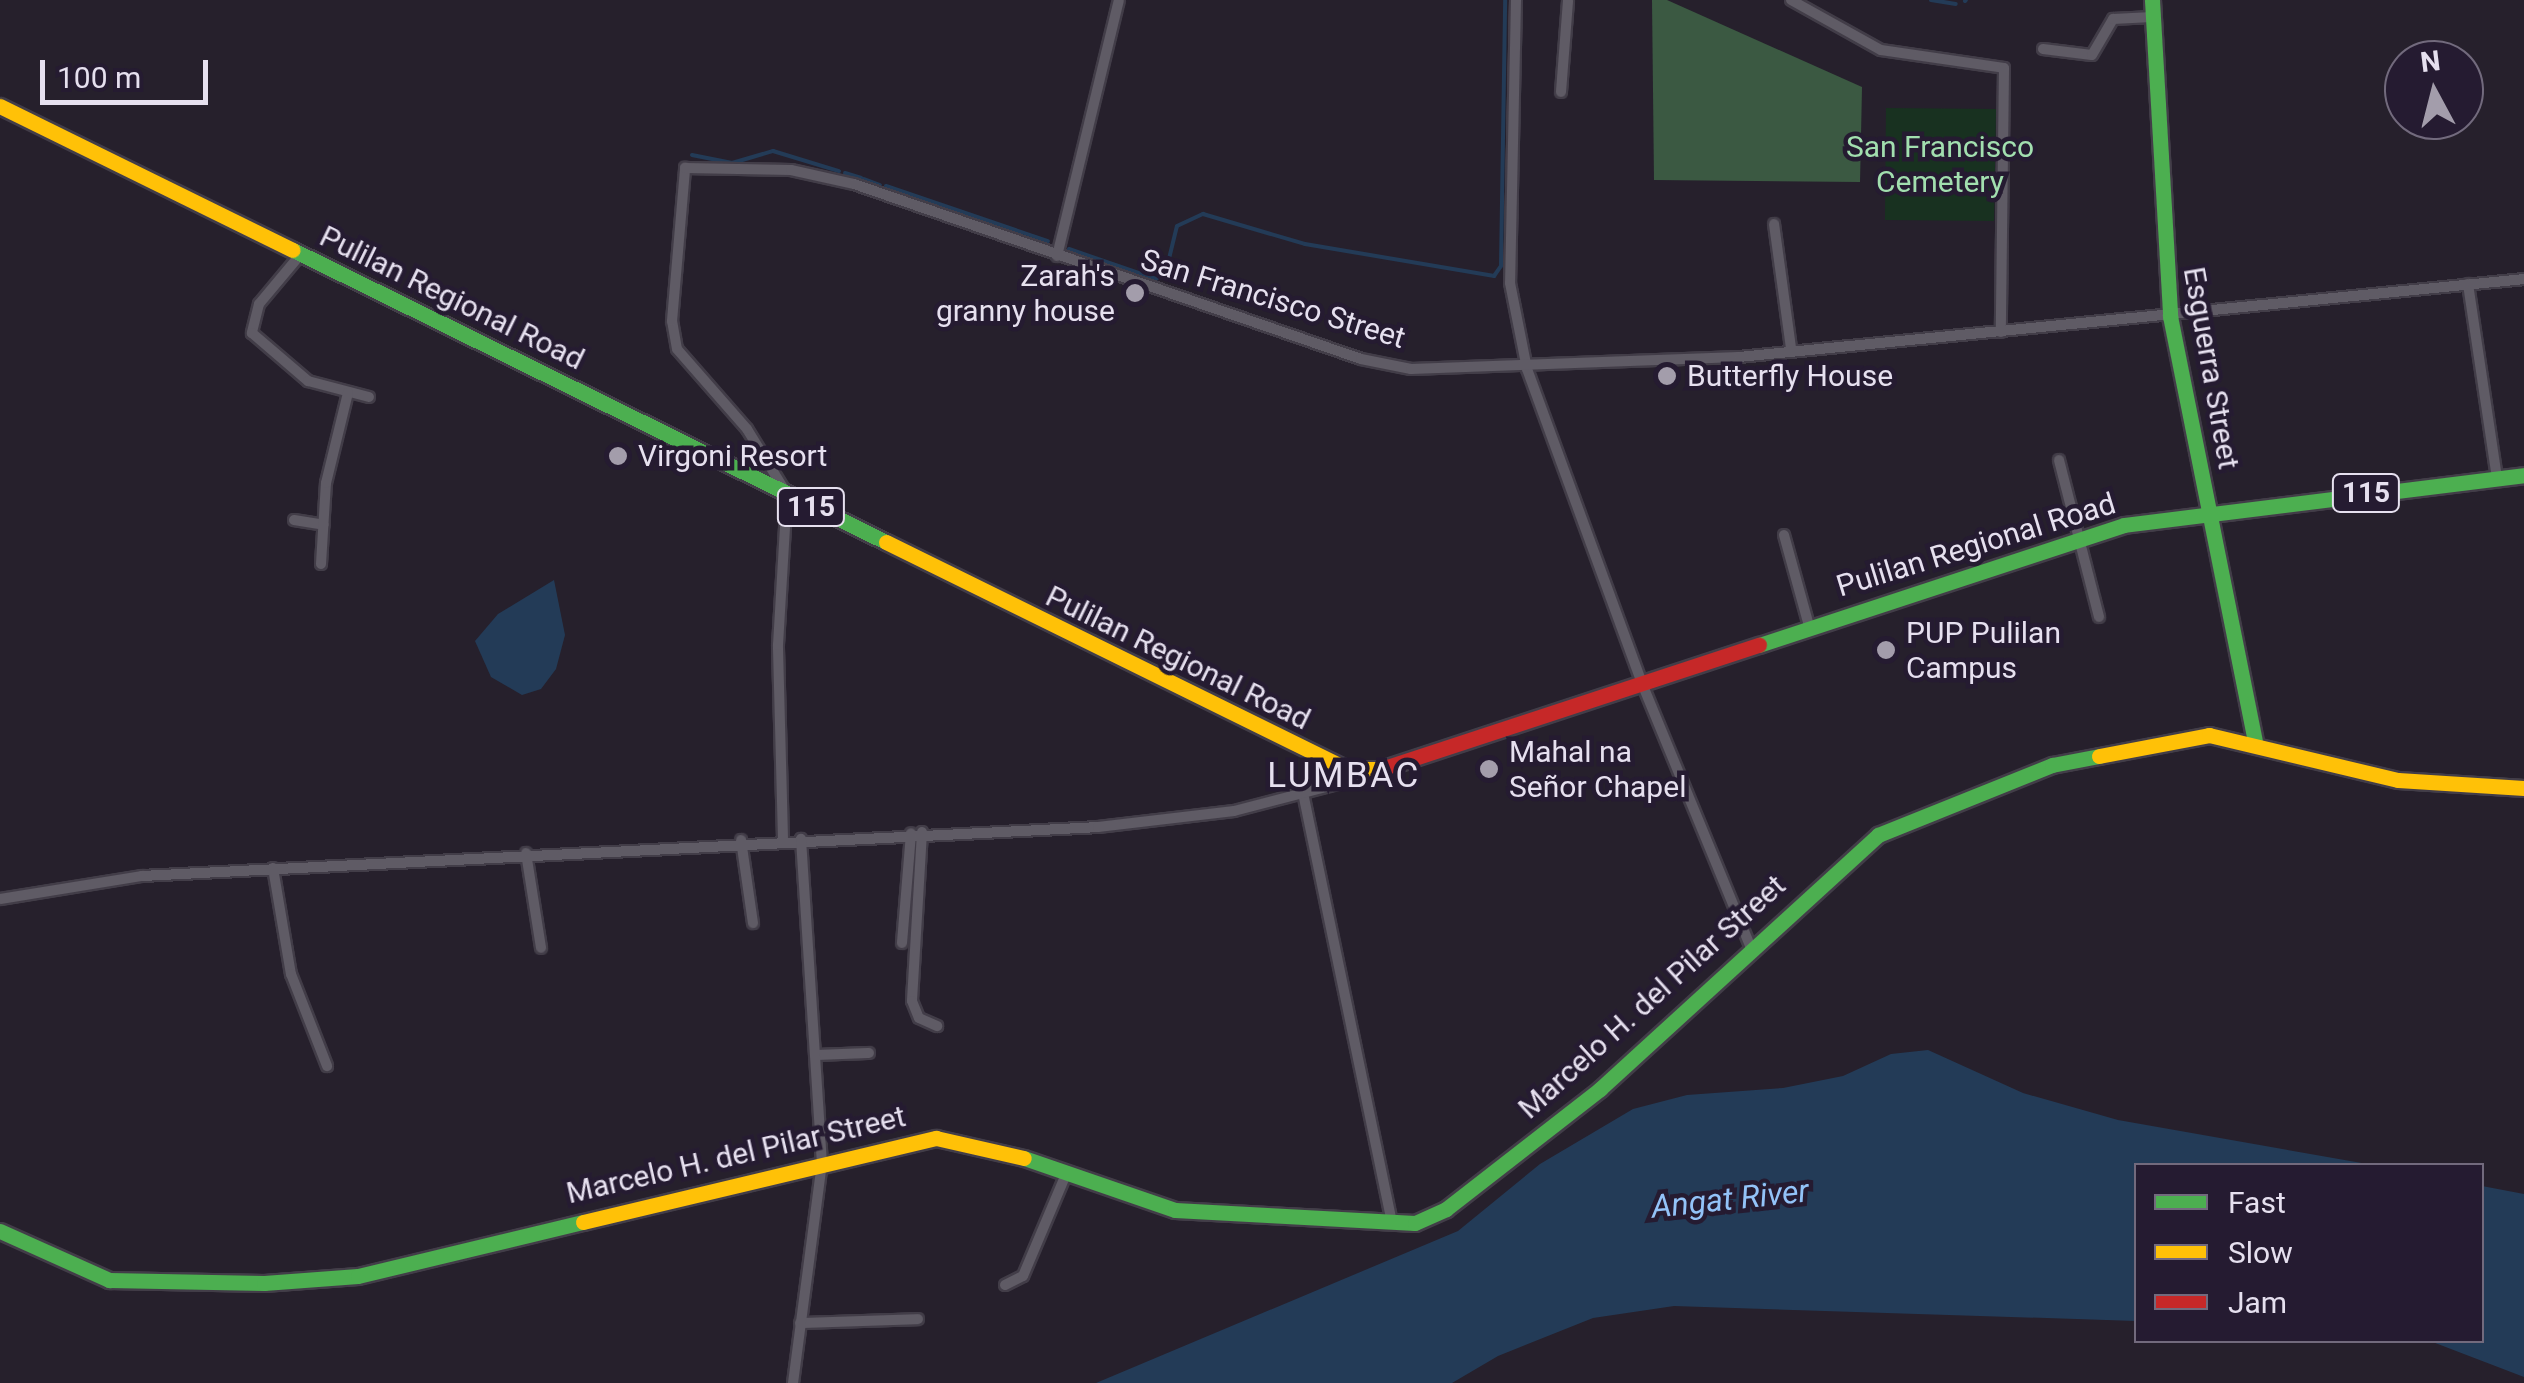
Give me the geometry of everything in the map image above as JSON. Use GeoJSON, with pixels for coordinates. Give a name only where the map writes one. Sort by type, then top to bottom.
{"type":"FeatureCollection","features":[{"type":"Feature","properties":{"kind":"main road","name":"Esguerra Street"},"geometry":{"type":"LineString","coordinates":[[2152,0],[2170,316],[2255,741]]}},
{"type":"Feature","properties":{"kind":"main road","name":"Pulilan Regional Road"},"geometry":{"type":"LineString","coordinates":[[0,106],[1329,763],[1366,771],[2080,539],[2209,512],[2524,475]]}},
{"type":"Feature","properties":{"kind":"main road","name":"Marcelo H. del Pilar Street"},"geometry":{"type":"LineString","coordinates":[[0,1232],[109,1280],[264,1283],[358,1276],[910,1141],[953,1138],[1175,1210],[1415,1224],[1446,1209],[1556,1126],[1878,835],[1956,800],[2052,765],[2210,735],[2255,741],[2398,780],[2524,788]]}},
{"type":"Feature","properties":{"kind":"street"},"geometry":{"type":"LineString","coordinates":[[1057,256],[1119,0]]}},
{"type":"Feature","properties":{"kind":"street"},"geometry":{"type":"LineString","coordinates":[[1516,0],[1510,283],[1526,369],[1641,681],[1750,948]]}},
{"type":"Feature","properties":{"kind":"street"},"geometry":{"type":"LineString","coordinates":[[1561,92],[1568,0]]}},
{"type":"Feature","properties":{"kind":"street"},"geometry":{"type":"LineString","coordinates":[[1791,0],[1881,50],[2004,68],[2001,332]]}},
{"type":"Feature","properties":{"kind":"street"},"geometry":{"type":"LineString","coordinates":[[2043,49],[2092,55],[2113,19],[2152,17]]}},
{"type":"Feature","properties":{"kind":"street","name":"San Francisco Street"},"geometry":{"type":"LineString","coordinates":[[786,494],[747,429],[677,349],[672,321],[685,168],[790,170],[854,184],[1361,358],[1412,369],[1526,369],[2001,332],[2524,279]]}},
{"type":"Feature","properties":{"kind":"street"},"geometry":{"type":"LineString","coordinates":[[1774,224],[1792,348]]}},
{"type":"Feature","properties":{"kind":"street"},"geometry":{"type":"LineString","coordinates":[[300,255],[259,304],[252,333],[308,381],[369,397]]}},
{"type":"Feature","properties":{"kind":"street"},"geometry":{"type":"LineString","coordinates":[[2468,284],[2497,478]]}},
{"type":"Feature","properties":{"kind":"street"},"geometry":{"type":"LineString","coordinates":[[321,564],[329,464],[348,394]]}},
{"type":"Feature","properties":{"kind":"street"},"geometry":{"type":"LineString","coordinates":[[2059,460],[2099,617]]}},
{"type":"Feature","properties":{"kind":"street"},"geometry":{"type":"LineString","coordinates":[[783,839],[778,644],[786,494]]}},
{"type":"Feature","properties":{"kind":"street"},"geometry":{"type":"LineString","coordinates":[[294,520],[324,525]]}},
{"type":"Feature","properties":{"kind":"street"},"geometry":{"type":"LineString","coordinates":[[1784,535],[1809,626]]}},
{"type":"Feature","properties":{"kind":"street"},"geometry":{"type":"LineString","coordinates":[[0,899],[142,876],[1202,817],[1303,793],[1366,771]]}},
{"type":"Feature","properties":{"kind":"street"},"geometry":{"type":"LineString","coordinates":[[1303,793],[1392,1223]]}},
{"type":"Feature","properties":{"kind":"street"},"geometry":{"type":"LineString","coordinates":[[902,943],[917,833]]}},
{"type":"Feature","properties":{"kind":"street"},"geometry":{"type":"LineString","coordinates":[[917,833],[912,1001],[919,1018],[938,1026]]}},
{"type":"Feature","properties":{"kind":"street"},"geometry":{"type":"LineString","coordinates":[[793,1383],[822,1164],[801,838]]}},
{"type":"Feature","properties":{"kind":"street"},"geometry":{"type":"LineString","coordinates":[[742,840],[753,923]]}},
{"type":"Feature","properties":{"kind":"street"},"geometry":{"type":"LineString","coordinates":[[526,853],[542,948]]}},
{"type":"Feature","properties":{"kind":"street"},"geometry":{"type":"LineString","coordinates":[[273,868],[291,974],[327,1066]]}},
{"type":"Feature","properties":{"kind":"street"},"geometry":{"type":"LineString","coordinates":[[815,1056],[869,1054]]}},
{"type":"Feature","properties":{"kind":"street"},"geometry":{"type":"LineString","coordinates":[[1004,1285],[1023,1276],[1066,1174]]}},
{"type":"Feature","properties":{"kind":"street"},"geometry":{"type":"LineString","coordinates":[[800,1323],[918,1319]]}},
{"type":"Feature","properties":{"kind":"green space"},"geometry":{"type":"Polygon","coordinates":[[[1652,0],[1667,0],[1862,87],[1860,182],[1654,180],[1652,0]]]}},
{"type":"Feature","properties":{"kind":"green space","name":"San Francisco Cemetery"},"geometry":{"type":"Polygon","coordinates":[[[1886,108],[1996,109],[1994,221],[1885,220],[1886,108]]]}},
{"type":"Feature","properties":{"kind":"water"},"geometry":{"type":"Polygon","coordinates":[[[554,580],[565,635],[556,669],[541,689],[522,695],[491,677],[475,641],[498,614],[554,580]]]}},
{"type":"Feature","properties":{"kind":"water","name":"Angat River"},"geometry":{"type":"Polygon","coordinates":[[[1928,1050],[2023,1093],[2118,1120],[2362,1163],[2134,1163],[2134,1321],[1674,1306],[1593,1318],[1498,1356],[1452,1383],[1096,1383],[1458,1231],[1540,1164],[1633,1109],[1687,1095],[1783,1088],[1843,1076],[1891,1054],[1928,1050]]]}},
{"type":"Feature","properties":{"kind":"water"},"geometry":{"type":"Polygon","coordinates":[[[2484,1186],[2524,1194],[2524,1377],[2435,1343],[2484,1343],[2484,1186]]]}},
{"type":"Feature","properties":{"kind":"waterway"},"geometry":{"type":"LineString","coordinates":[[1069,249],[1156,279],[1166,271],[1177,226],[1203,214],[1305,244],[1494,276],[1501,266],[1505,0]]}},
{"type":"Feature","properties":{"kind":"waterway"},"geometry":{"type":"LineString","coordinates":[[1931,0],[1956,4]]}},
{"type":"Feature","properties":{"kind":"waterway"},"geometry":{"type":"LineString","coordinates":[[692,155],[732,163],[773,151],[839,171]]}},
{"type":"Feature","properties":{"kind":"waterway"},"geometry":{"type":"LineString","coordinates":[[845,173],[861,178]]}},
{"type":"Feature","properties":{"kind":"waterway"},"geometry":{"type":"LineString","coordinates":[[864,179],[880,185]]}},
{"type":"Feature","properties":{"kind":"waterway"},"geometry":{"type":"LineString","coordinates":[[886,186],[1048,241]]}},
{"type":"Feature","properties":{"kind":"traffic: fast"},"geometry":{"type":"LineString","coordinates":[[2152,0],[2170,316],[2255,741]]}},
{"type":"Feature","properties":{"kind":"traffic: fast"},"geometry":{"type":"LineString","coordinates":[[293,250],[886,542]]}},
{"type":"Feature","properties":{"kind":"traffic: fast"},"geometry":{"type":"LineString","coordinates":[[1759,645],[2124,525],[2524,475]]}},
{"type":"Feature","properties":{"kind":"traffic: fast"},"geometry":{"type":"LineString","coordinates":[[1024,1158],[1175,1210],[1415,1223],[1446,1209],[1600,1089],[1878,835],[2052,765],[2099,756]]}},
{"type":"Feature","properties":{"kind":"traffic: fast"},"geometry":{"type":"LineString","coordinates":[[0,1231],[109,1280],[264,1283],[358,1276],[583,1222]]}},
{"type":"Feature","properties":{"kind":"traffic: slow"},"geometry":{"type":"LineString","coordinates":[[0,106],[293,250]]}},
{"type":"Feature","properties":{"kind":"traffic: slow"},"geometry":{"type":"LineString","coordinates":[[886,542],[1347,769],[1381,769]]}},
{"type":"Feature","properties":{"kind":"traffic: slow"},"geometry":{"type":"LineString","coordinates":[[2099,756],[2209,735],[2398,780],[2524,788]]}},
{"type":"Feature","properties":{"kind":"traffic: slow"},"geometry":{"type":"LineString","coordinates":[[583,1222],[936,1138],[1024,1158]]}},
{"type":"Feature","properties":{"kind":"traffic: jam"},"geometry":{"type":"LineString","coordinates":[[1381,769],[1759,645]]}},
{"type":"Feature","properties":{"kind":"place","name":"Zarah's granny house"},"geometry":{"type":"Point","coordinates":[1135,293]}},
{"type":"Feature","properties":{"kind":"place","name":"Butterfly House"},"geometry":{"type":"Point","coordinates":[1667,376]}},
{"type":"Feature","properties":{"kind":"place","name":"Virgoni Resort"},"geometry":{"type":"Point","coordinates":[618,456]}},
{"type":"Feature","properties":{"kind":"place","name":"PUP Pulilan Campus"},"geometry":{"type":"Point","coordinates":[1886,650]}},
{"type":"Feature","properties":{"kind":"place","name":"Mahal na Señor Chapel"},"geometry":{"type":"Point","coordinates":[1489,769]}},
{"type":"Feature","properties":{"kind":"district","name":"LUMBAC"},"geometry":{"type":"Point","coordinates":[1344,776]}}]}
